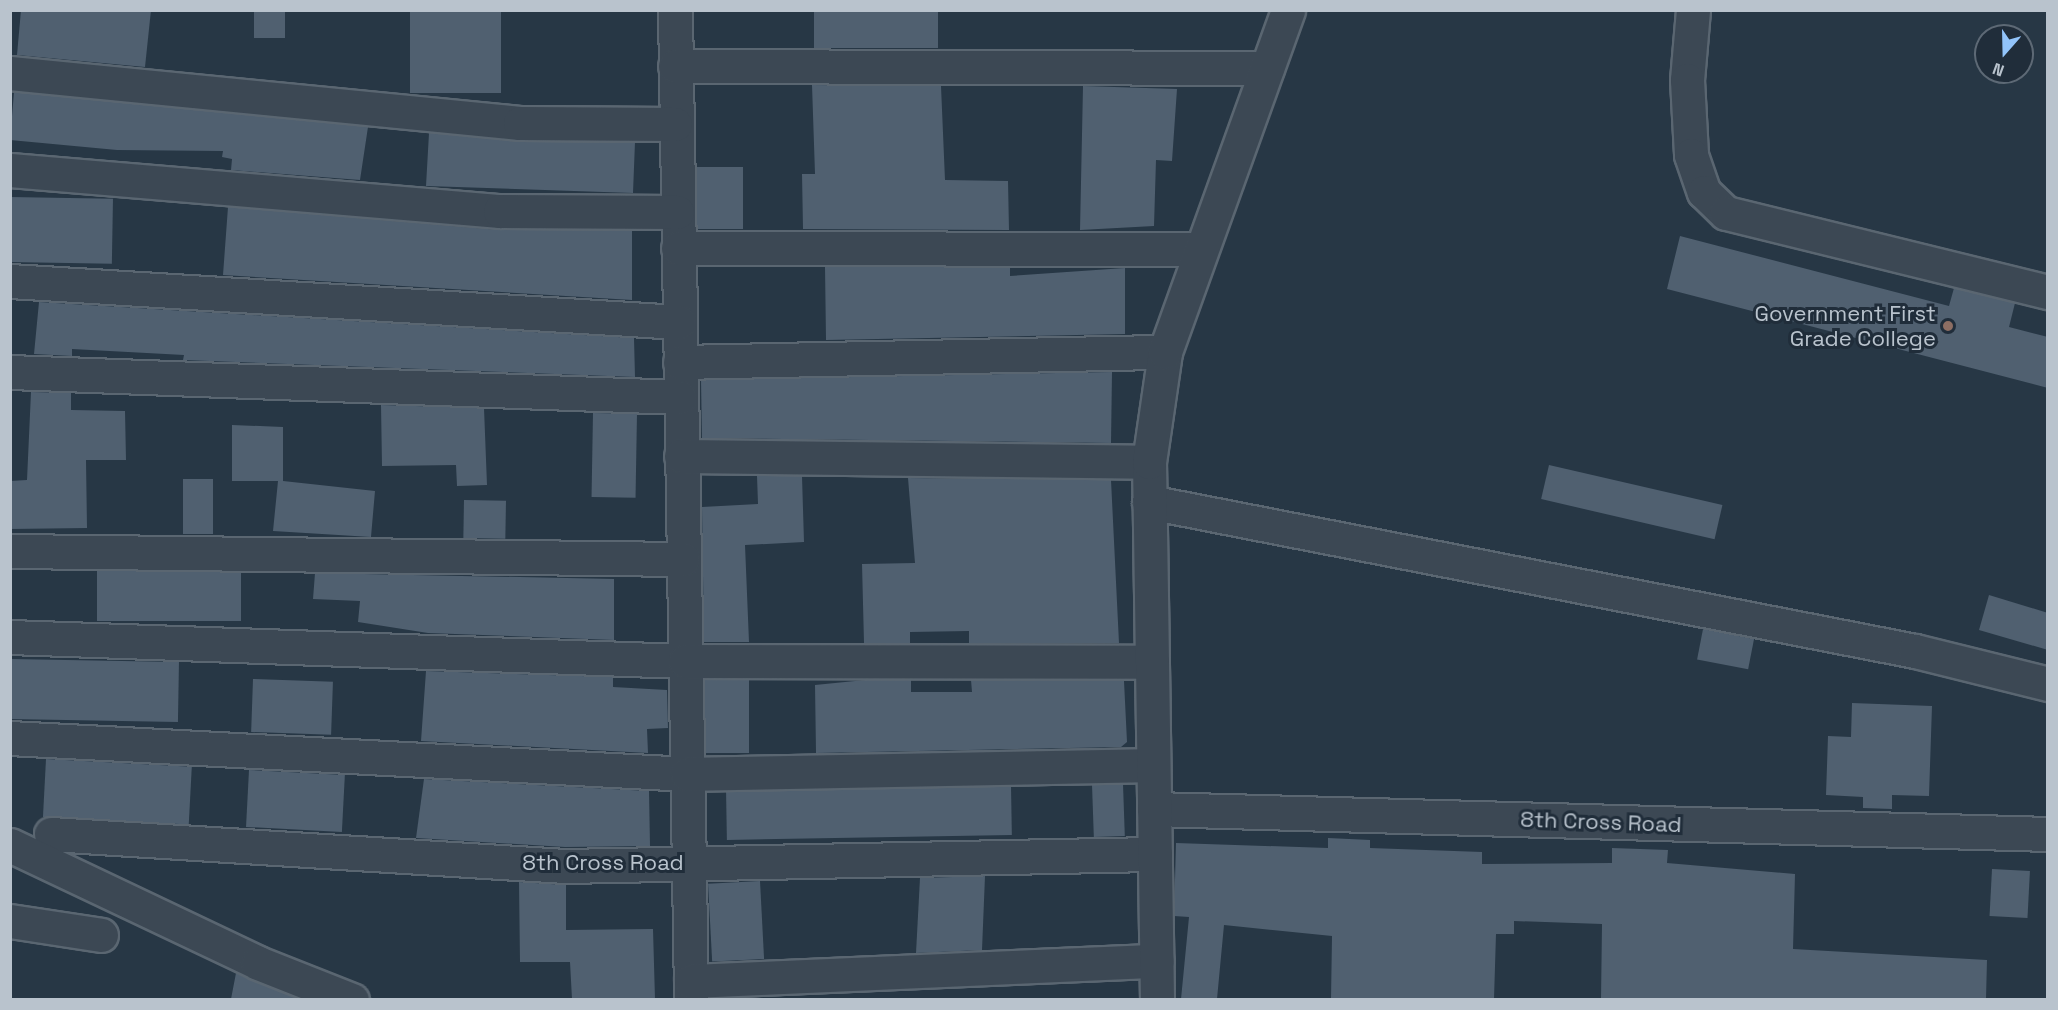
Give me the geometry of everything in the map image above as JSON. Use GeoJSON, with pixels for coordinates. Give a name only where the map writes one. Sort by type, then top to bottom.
{"type":"FeatureCollection","features":[{"type":"Feature","properties":{"kind":"street"},"geometry":{"type":"LineString","coordinates":[[675,10],[675,124],[691,990],[1157,961]]}},
{"type":"Feature","properties":{"kind":"street"},"geometry":{"type":"LineString","coordinates":[[1157,999],[1149,462],[1165,352],[1288,10]]}},
{"type":"Feature","properties":{"kind":"street"},"geometry":{"type":"LineString","coordinates":[[1693,10],[1687,80],[1691,155],[1704,192],[1726,213],[2048,292]]}},
{"type":"Feature","properties":{"kind":"street"},"geometry":{"type":"LineString","coordinates":[[675,66],[1267,68]]}},
{"type":"Feature","properties":{"kind":"street"},"geometry":{"type":"LineString","coordinates":[[10,73],[520,123],[675,124]]}},
{"type":"Feature","properties":{"kind":"street"},"geometry":{"type":"LineString","coordinates":[[10,170],[500,211],[677,212]]}},
{"type":"Feature","properties":{"kind":"street"},"geometry":{"type":"LineString","coordinates":[[678,248],[1201,249]]}},
{"type":"Feature","properties":{"kind":"street"},"geometry":{"type":"LineString","coordinates":[[10,281],[679,322]]}},
{"type":"Feature","properties":{"kind":"street"},"geometry":{"type":"LineString","coordinates":[[680,362],[1165,352]]}},
{"type":"Feature","properties":{"kind":"street"},"geometry":{"type":"LineString","coordinates":[[10,372],[680,397]]}},
{"type":"Feature","properties":{"kind":"street"},"geometry":{"type":"LineString","coordinates":[[681,456],[1149,462]]}},
{"type":"Feature","properties":{"kind":"street"},"geometry":{"type":"LineString","coordinates":[[1149,502],[1915,651],[2048,684]]}},
{"type":"Feature","properties":{"kind":"street"},"geometry":{"type":"LineString","coordinates":[[10,551],[683,559]]}},
{"type":"Feature","properties":{"kind":"street"},"geometry":{"type":"LineString","coordinates":[[10,637],[685,661],[1152,662]]}},
{"type":"Feature","properties":{"kind":"street"},"geometry":{"type":"LineString","coordinates":[[10,738],[687,774],[1153,765]]}},
{"type":"Feature","properties":{"kind":"street","name":"8th Cross Road"},"geometry":{"type":"LineString","coordinates":[[1154,809],[2048,834]]}},
{"type":"Feature","properties":{"kind":"street","name":"8th Cross Road"},"geometry":{"type":"LineString","coordinates":[[51,834],[542,865],[1155,854]]}},
{"type":"Feature","properties":{"kind":"street"},"geometry":{"type":"LineString","coordinates":[[10,845],[258,963],[352,999]]}},
{"type":"Feature","properties":{"kind":"street"},"geometry":{"type":"LineString","coordinates":[[10,921],[101,935]]}},
{"type":"Feature","properties":{"kind":"building"},"geometry":{"type":"Polygon","coordinates":[[[21,10],[151,10],[145,67],[17,55],[21,10]]]}},
{"type":"Feature","properties":{"kind":"building"},"geometry":{"type":"Polygon","coordinates":[[[254,10],[285,10],[285,38],[254,38],[254,10]]]}},
{"type":"Feature","properties":{"kind":"building"},"geometry":{"type":"Polygon","coordinates":[[[410,10],[501,10],[501,93],[410,93],[410,10]]]}},
{"type":"Feature","properties":{"kind":"building"},"geometry":{"type":"Polygon","coordinates":[[[814,10],[938,10],[938,48],[814,48],[814,10]]]}},
{"type":"Feature","properties":{"kind":"building"},"geometry":{"type":"Polygon","coordinates":[[[812,85],[941,86],[945,180],[1008,181],[1009,230],[803,229],[802,174],[815,174],[812,85]]]}},
{"type":"Feature","properties":{"kind":"building"},"geometry":{"type":"Polygon","coordinates":[[[1083,86],[1177,89],[1172,161],[1156,160],[1154,226],[1080,230],[1083,86]]]}},
{"type":"Feature","properties":{"kind":"building"},"geometry":{"type":"Polygon","coordinates":[[[14,92],[368,127],[360,180],[231,170],[232,159],[222,157],[223,151],[117,150],[10,140],[14,92]]]}},
{"type":"Feature","properties":{"kind":"building"},"geometry":{"type":"Polygon","coordinates":[[[429,133],[520,142],[635,142],[633,193],[426,186],[429,133]]]}},
{"type":"Feature","properties":{"kind":"building"},"geometry":{"type":"Polygon","coordinates":[[[697,167],[743,167],[743,229],[697,229],[697,167]]]}},
{"type":"Feature","properties":{"kind":"building"},"geometry":{"type":"Polygon","coordinates":[[[10,197],[113,199],[112,264],[10,262],[10,197]]]}},
{"type":"Feature","properties":{"kind":"building"},"geometry":{"type":"Polygon","coordinates":[[[228,207],[499,230],[632,230],[632,300],[223,275],[228,207]]]}},
{"type":"Feature","properties":{"kind":"building"},"geometry":{"type":"Polygon","coordinates":[[[1680,236],[1949,306],[1954,288],[2015,303],[2009,327],[2048,337],[2048,388],[1667,289],[1680,236]]]}},
{"type":"Feature","properties":{"kind":"building"},"geometry":{"type":"Polygon","coordinates":[[[825,267],[1010,267],[1010,276],[1125,268],[1125,334],[826,340],[825,267]]]}},
{"type":"Feature","properties":{"kind":"building"},"geometry":{"type":"Polygon","coordinates":[[[39,302],[634,338],[635,377],[183,360],[184,355],[72,349],[72,356],[34,354],[39,302]]]}},
{"type":"Feature","properties":{"kind":"building"},"geometry":{"type":"Polygon","coordinates":[[[1112,372],[1111,443],[702,438],[701,380],[1112,372]]]}},
{"type":"Feature","properties":{"kind":"building"},"geometry":{"type":"Polygon","coordinates":[[[31,392],[71,393],[71,410],[125,411],[126,460],[86,460],[87,528],[10,529],[10,481],[27,480],[31,392]]]}},
{"type":"Feature","properties":{"kind":"building"},"geometry":{"type":"Polygon","coordinates":[[[381,405],[484,408],[487,485],[457,486],[456,465],[382,466],[381,405]]]}},
{"type":"Feature","properties":{"kind":"building"},"geometry":{"type":"Polygon","coordinates":[[[593,413],[637,414],[636,498],[592,497],[593,413]]]}},
{"type":"Feature","properties":{"kind":"building"},"geometry":{"type":"Polygon","coordinates":[[[232,425],[283,427],[283,481],[375,491],[371,537],[273,531],[278,481],[232,481],[232,425]]]}},
{"type":"Feature","properties":{"kind":"building"},"geometry":{"type":"Polygon","coordinates":[[[1549,465],[1722,505],[1715,539],[1541,499],[1549,465]]]}},
{"type":"Feature","properties":{"kind":"building"},"geometry":{"type":"Polygon","coordinates":[[[757,476],[802,476],[804,542],[745,545],[749,642],[704,642],[702,507],[758,504],[757,476]]]}},
{"type":"Feature","properties":{"kind":"building"},"geometry":{"type":"Polygon","coordinates":[[[908,478],[1111,480],[1119,643],[969,643],[969,631],[910,632],[910,643],[864,643],[862,564],[915,563],[908,478]]]}},
{"type":"Feature","properties":{"kind":"building"},"geometry":{"type":"Polygon","coordinates":[[[183,479],[213,479],[213,534],[183,534],[183,479]]]}},
{"type":"Feature","properties":{"kind":"building"},"geometry":{"type":"Polygon","coordinates":[[[464,500],[506,501],[505,539],[463,538],[464,500]]]}},
{"type":"Feature","properties":{"kind":"building"},"geometry":{"type":"Polygon","coordinates":[[[97,571],[241,571],[241,621],[97,621],[97,571]]]}},
{"type":"Feature","properties":{"kind":"building"},"geometry":{"type":"Polygon","coordinates":[[[315,573],[614,579],[614,640],[428,633],[358,622],[360,601],[313,599],[315,573]]]}},
{"type":"Feature","properties":{"kind":"building"},"geometry":{"type":"Polygon","coordinates":[[[1989,595],[2048,613],[2048,650],[1979,630],[1989,595]]]}},
{"type":"Feature","properties":{"kind":"building"},"geometry":{"type":"Polygon","coordinates":[[[1703,629],[1754,639],[1748,669],[1697,659],[1703,629]]]}},
{"type":"Feature","properties":{"kind":"building"},"geometry":{"type":"Polygon","coordinates":[[[10,659],[179,662],[178,722],[10,719],[10,659]]]}},
{"type":"Feature","properties":{"kind":"building"},"geometry":{"type":"Polygon","coordinates":[[[426,671],[613,677],[613,687],[667,690],[668,728],[647,729],[648,753],[421,741],[426,671]]]}},
{"type":"Feature","properties":{"kind":"building"},"geometry":{"type":"Polygon","coordinates":[[[253,679],[333,682],[331,735],[251,732],[253,679]]]}},
{"type":"Feature","properties":{"kind":"building"},"geometry":{"type":"Polygon","coordinates":[[[705,680],[749,680],[749,753],[705,753],[705,680]]]}},
{"type":"Feature","properties":{"kind":"building"},"geometry":{"type":"Polygon","coordinates":[[[865,680],[911,680],[911,692],[972,692],[971,680],[1124,681],[1127,742],[1121,747],[816,753],[815,685],[865,680]]]}},
{"type":"Feature","properties":{"kind":"building"},"geometry":{"type":"Polygon","coordinates":[[[1852,703],[1932,706],[1929,796],[1892,795],[1892,809],[1863,808],[1863,797],[1826,795],[1828,736],[1851,737],[1852,703]]]}},
{"type":"Feature","properties":{"kind":"building"},"geometry":{"type":"Polygon","coordinates":[[[46,759],[192,767],[189,825],[43,817],[46,759]]]}},
{"type":"Feature","properties":{"kind":"building"},"geometry":{"type":"Polygon","coordinates":[[[249,770],[345,775],[342,832],[246,827],[249,770]]]}},
{"type":"Feature","properties":{"kind":"building"},"geometry":{"type":"Polygon","coordinates":[[[424,779],[649,791],[650,846],[565,847],[416,838],[424,779]]]}},
{"type":"Feature","properties":{"kind":"building"},"geometry":{"type":"Polygon","coordinates":[[[1123,784],[1125,836],[1094,837],[1092,785],[1123,784]]]}},
{"type":"Feature","properties":{"kind":"building"},"geometry":{"type":"Polygon","coordinates":[[[1011,786],[1012,835],[727,840],[726,791],[1011,786]]]}},
{"type":"Feature","properties":{"kind":"building"},"geometry":{"type":"Polygon","coordinates":[[[1328,838],[1370,840],[1370,848],[1482,852],[1482,864],[1612,863],[1612,848],[1668,850],[1667,863],[1795,874],[1793,949],[1987,960],[1986,999],[1601,999],[1602,924],[1514,921],[1514,934],[1496,934],[1494,999],[1331,999],[1332,936],[1224,925],[1217,999],[1181,999],[1189,917],[1174,916],[1176,843],[1328,848],[1328,838]]]}},
{"type":"Feature","properties":{"kind":"building"},"geometry":{"type":"Polygon","coordinates":[[[1992,869],[2030,871],[2027,918],[1990,916],[1992,869]]]}},
{"type":"Feature","properties":{"kind":"building"},"geometry":{"type":"Polygon","coordinates":[[[985,876],[982,950],[916,953],[920,878],[985,876]]]}},
{"type":"Feature","properties":{"kind":"building"},"geometry":{"type":"Polygon","coordinates":[[[760,881],[764,959],[712,962],[708,884],[760,881]]]}},
{"type":"Feature","properties":{"kind":"building"},"geometry":{"type":"Polygon","coordinates":[[[519,882],[566,885],[566,930],[653,929],[655,999],[572,999],[570,962],[520,962],[519,882]]]}},
{"type":"Feature","properties":{"kind":"building"},"geometry":{"type":"Polygon","coordinates":[[[236,973],[251,980],[300,999],[231,999],[236,973]]]}},
{"type":"Feature","properties":{"kind":"place","name":"Government First Grade College"},"geometry":{"type":"Point","coordinates":[1948,326]}}]}
